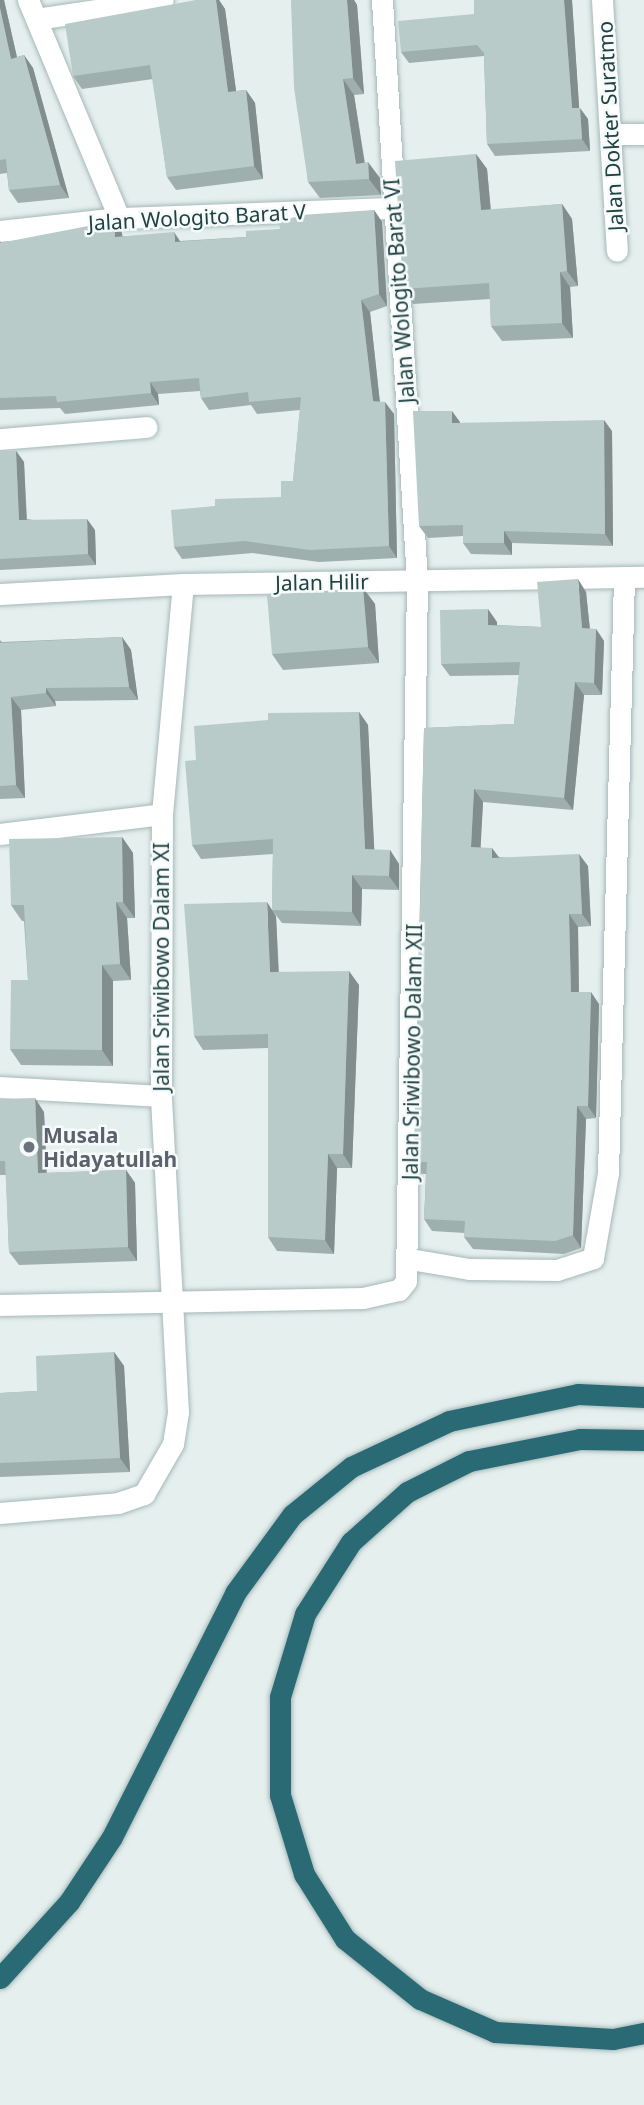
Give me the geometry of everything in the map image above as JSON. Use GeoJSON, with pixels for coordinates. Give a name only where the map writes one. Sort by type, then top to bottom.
{"type":"FeatureCollection","features":[{"type":"Feature","properties":{"kind":"highway"},"geometry":{"type":"LineString","coordinates":[[0,1978],[69,1902],[112,1837],[235,1593],[292,1515],[351,1467],[449,1420],[578,1394],[644,1397]]}},
{"type":"Feature","properties":{"kind":"highway"},"geometry":{"type":"LineString","coordinates":[[644,1440],[580,1439],[469,1461],[407,1492],[351,1542],[305,1614],[280,1697],[280,1795],[304,1874],[345,1939],[420,1999],[495,2032],[613,2039],[644,2033]]}},
{"type":"Feature","properties":{"kind":"street"},"geometry":{"type":"LineString","coordinates":[[119,218],[32,9],[163,0]]}},
{"type":"Feature","properties":{"kind":"street","name":"Jalan Wologito Barat VI"},"geometry":{"type":"LineString","coordinates":[[382,0],[417,581]]}},
{"type":"Feature","properties":{"kind":"street","name":"Jalan Dokter Suratmo"},"geometry":{"type":"LineString","coordinates":[[602,0],[617,251]]}},
{"type":"Feature","properties":{"kind":"street"},"geometry":{"type":"LineString","coordinates":[[612,134],[644,134]]}},
{"type":"Feature","properties":{"kind":"street","name":"Jalan Wologito Barat V"},"geometry":{"type":"LineString","coordinates":[[0,230],[119,218],[394,208]]}},
{"type":"Feature","properties":{"kind":"street"},"geometry":{"type":"LineString","coordinates":[[0,439],[147,427]]}},
{"type":"Feature","properties":{"kind":"street"},"geometry":{"type":"LineString","coordinates":[[410,1259],[469,1269],[557,1270],[593,1258],[608,1172],[634,577]]}},
{"type":"Feature","properties":{"kind":"street","name":"Jalan Hilir"},"geometry":{"type":"LineString","coordinates":[[0,594],[183,584],[634,577]]}},
{"type":"Feature","properties":{"kind":"street","name":"Jalan Sriwibowo Dalam XII"},"geometry":{"type":"LineString","coordinates":[[0,1305],[170,1298],[383,1296],[406,1281],[410,1259],[417,581]]}},
{"type":"Feature","properties":{"kind":"street","name":"Jalan Sriwibowo Dalam XI"},"geometry":{"type":"LineString","coordinates":[[0,1513],[118,1503],[144,1494],[160,1475],[178,1412],[161,1096],[162,814],[183,584]]}},
{"type":"Feature","properties":{"kind":"street"},"geometry":{"type":"LineString","coordinates":[[0,834],[162,814]]}},
{"type":"Feature","properties":{"kind":"street"},"geometry":{"type":"LineString","coordinates":[[0,1087],[161,1096]]}},
{"type":"Feature","properties":{"kind":"building"},"geometry":{"type":"Polygon","coordinates":[[[196,0],[216,0],[228,92],[246,90],[254,166],[167,177],[150,65],[73,76],[65,24],[196,0]]]}},
{"type":"Feature","properties":{"kind":"building"},"geometry":{"type":"Polygon","coordinates":[[[291,0],[347,0],[353,78],[343,79],[356,164],[368,162],[369,179],[308,182],[294,88],[291,0]]]}},
{"type":"Feature","properties":{"kind":"building"},"geometry":{"type":"Polygon","coordinates":[[[474,0],[564,0],[572,108],[580,108],[582,139],[487,144],[484,53],[477,45],[401,52],[398,21],[474,14],[474,0]]]}},
{"type":"Feature","properties":{"kind":"building"},"geometry":{"type":"Polygon","coordinates":[[[0,8],[11,59],[24,55],[60,185],[9,190],[6,159],[0,160],[0,8]]]}},
{"type":"Feature","properties":{"kind":"building"},"geometry":{"type":"Polygon","coordinates":[[[476,154],[481,210],[562,204],[567,271],[560,272],[562,323],[491,326],[489,283],[403,289],[395,161],[476,154]]]}},
{"type":"Feature","properties":{"kind":"building"},"geometry":{"type":"Polygon","coordinates":[[[374,210],[379,294],[361,300],[373,401],[385,402],[389,546],[310,550],[244,541],[174,547],[171,510],[215,506],[215,499],[281,497],[281,481],[293,481],[301,397],[249,402],[248,392],[201,398],[199,378],[150,382],[151,393],[57,402],[56,396],[0,398],[0,243],[114,221],[115,237],[174,232],[175,242],[246,237],[246,231],[280,229],[279,222],[301,215],[374,210]]]}},
{"type":"Feature","properties":{"kind":"building"},"geometry":{"type":"Polygon","coordinates":[[[413,411],[452,411],[452,423],[604,420],[605,534],[504,531],[504,543],[463,543],[463,525],[419,526],[413,411]]]}},
{"type":"Feature","properties":{"kind":"building"},"geometry":{"type":"Polygon","coordinates":[[[0,451],[16,451],[19,520],[87,519],[88,554],[0,559],[0,451]]]}},
{"type":"Feature","properties":{"kind":"building"},"geometry":{"type":"Polygon","coordinates":[[[578,579],[582,628],[596,629],[594,683],[575,682],[564,798],[474,789],[471,847],[492,848],[492,858],[579,854],[582,914],[569,914],[571,992],[591,992],[588,1106],[577,1106],[573,1235],[555,1241],[464,1237],[465,1221],[424,1219],[427,1162],[414,1162],[424,728],[514,724],[520,662],[441,664],[440,610],[488,609],[488,625],[541,627],[537,582],[578,579]]]}},
{"type":"Feature","properties":{"kind":"building"},"geometry":{"type":"Polygon","coordinates":[[[363,588],[368,647],[272,654],[267,595],[363,588]]]}},
{"type":"Feature","properties":{"kind":"building"},"geometry":{"type":"Polygon","coordinates":[[[122,637],[129,687],[46,688],[46,693],[11,697],[16,785],[0,786],[0,643],[122,637]]]}},
{"type":"Feature","properties":{"kind":"building"},"geometry":{"type":"Polygon","coordinates":[[[359,712],[365,849],[390,850],[389,876],[352,875],[352,912],[272,910],[273,839],[192,845],[185,761],[196,760],[194,726],[268,720],[268,713],[359,712]]]}},
{"type":"Feature","properties":{"kind":"building"},"geometry":{"type":"Polygon","coordinates":[[[122,837],[123,902],[116,902],[120,964],[102,965],[102,1050],[10,1049],[11,980],[28,980],[24,905],[11,905],[9,839],[122,837]]]}},
{"type":"Feature","properties":{"kind":"building"},"geometry":{"type":"Polygon","coordinates":[[[267,902],[270,972],[349,971],[343,1154],[328,1154],[325,1240],[268,1237],[268,1034],[194,1036],[184,904],[267,902]]]}},
{"type":"Feature","properties":{"kind":"building"},"geometry":{"type":"Polygon","coordinates":[[[35,1098],[38,1173],[126,1170],[128,1247],[9,1252],[5,1161],[0,1161],[0,1099],[35,1098]]]}},
{"type":"Feature","properties":{"kind":"building"},"geometry":{"type":"Polygon","coordinates":[[[114,1352],[120,1458],[0,1463],[0,1393],[37,1391],[36,1356],[114,1352]]]}},
{"type":"Feature","properties":{"kind":"place","name":"Musala Hidayatullah"},"geometry":{"type":"Point","coordinates":[29,1147]}}]}
